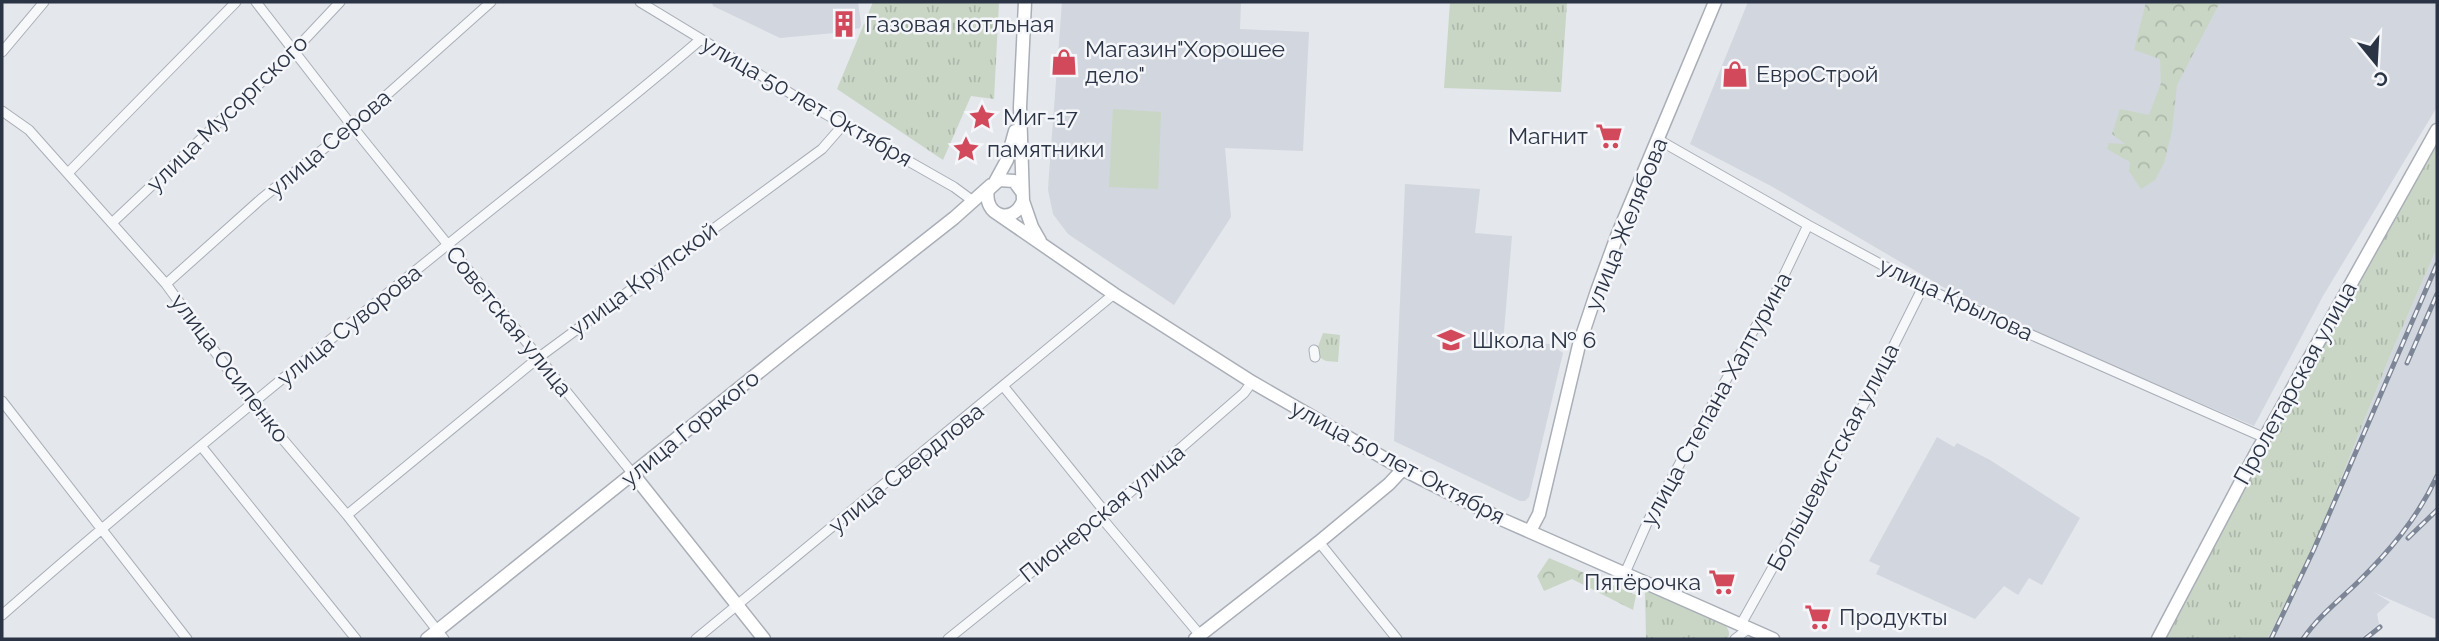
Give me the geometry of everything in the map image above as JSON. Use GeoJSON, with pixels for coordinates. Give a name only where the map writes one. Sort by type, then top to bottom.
{"type":"FeatureCollection","features":[{"type":"Feature","properties":{"kind":"main road"},"geometry":{"type":"LineString","coordinates":[[993,184],[1009,180],[1017,184],[1022,197],[1014,213],[996,213],[986,199],[993,184],[1007,160],[1020,107],[1026,2]]}},
{"type":"Feature","properties":{"kind":"main road","name":"улица Желябова"},"geometry":{"type":"LineString","coordinates":[[1530,531],[1539,513],[1580,345],[1597,291],[1617,236],[1715,2]]}},
{"type":"Feature","properties":{"kind":"main road","name":"улица 50 лет Октября"},"geometry":{"type":"LineString","coordinates":[[1020,107],[1022,197],[1036,237],[1044,247]]}},
{"type":"Feature","properties":{"kind":"main road","name":"Пролетарская улица"},"geometry":{"type":"LineString","coordinates":[[2158,639],[2265,438],[2437,130]]}},
{"type":"Feature","properties":{"kind":"main road","name":"улица Горького"},"geometry":{"type":"LineString","coordinates":[[436,636],[993,184]]}},
{"type":"Feature","properties":{"kind":"main road","name":"улица Горького"},"geometry":{"type":"LineString","coordinates":[[954,218],[976,208],[985,208],[996,213]]}},
{"type":"Feature","properties":{"kind":"main road","name":"улица 50 лет Октября"},"geometry":{"type":"LineString","coordinates":[[996,213],[1114,294],[1252,382],[1403,469],[1530,531],[1773,639]]}},
{"type":"Feature","properties":{"kind":"main road"},"geometry":{"type":"LineString","coordinates":[[1198,637],[1319,542],[1389,484],[1403,469]]}},
{"type":"Feature","properties":{"kind":"main road","name":"Советская улица"},"geometry":{"type":"LineString","coordinates":[[633,474],[764,639]]}},
{"type":"Feature","properties":{"kind":"street"},"geometry":{"type":"LineString","coordinates":[[2,52],[44,2]]}},
{"type":"Feature","properties":{"kind":"street"},"geometry":{"type":"LineString","coordinates":[[69,172],[236,2]]}},
{"type":"Feature","properties":{"kind":"street","name":"Советская улица"},"geometry":{"type":"LineString","coordinates":[[256,2],[537,358],[633,474]]}},
{"type":"Feature","properties":{"kind":"street","name":"улица Мусоргского"},"geometry":{"type":"LineString","coordinates":[[113,222],[293,52],[340,2]]}},
{"type":"Feature","properties":{"kind":"street","name":"улица Серова"},"geometry":{"type":"LineString","coordinates":[[166,284],[261,199],[352,126],[491,2]]}},
{"type":"Feature","properties":{"kind":"street","name":"улица 50 лет Октября"},"geometry":{"type":"LineString","coordinates":[[640,2],[842,125],[954,187],[973,201]]}},
{"type":"Feature","properties":{"kind":"street","name":"улица Суворова"},"geometry":{"type":"LineString","coordinates":[[2,615],[201,446],[447,244],[636,96],[701,39]]}},
{"type":"Feature","properties":{"kind":"street","name":"улица Осипенко"},"geometry":{"type":"LineString","coordinates":[[2,111],[29,130],[69,172],[166,284],[253,404],[347,515],[436,636]]}},
{"type":"Feature","properties":{"kind":"street","name":"улица Крупской"},"geometry":{"type":"LineString","coordinates":[[347,515],[537,358],[822,149],[842,125]]}},
{"type":"Feature","properties":{"kind":"street","name":"улица Крылова"},"geometry":{"type":"LineString","coordinates":[[1659,140],[1923,287],[2265,438]]}},
{"type":"Feature","properties":{"kind":"street","name":"улица Степана Халтурина"},"geometry":{"type":"LineString","coordinates":[[1625,573],[1648,521],[1776,294],[1808,225]]}},
{"type":"Feature","properties":{"kind":"street","name":"Большевистская улица"},"geometry":{"type":"LineString","coordinates":[[1735,639],[1744,627],[1868,397],[1923,287]]}},
{"type":"Feature","properties":{"kind":"street","name":"улица Свердлова"},"geometry":{"type":"LineString","coordinates":[[696,639],[1114,294]]}},
{"type":"Feature","properties":{"kind":"street","name":"Пионерская улица"},"geometry":{"type":"LineString","coordinates":[[948,639],[1103,514],[1244,393],[1252,382]]}},
{"type":"Feature","properties":{"kind":"street"},"geometry":{"type":"LineString","coordinates":[[1004,387],[1198,637]]}},
{"type":"Feature","properties":{"kind":"street"},"geometry":{"type":"LineString","coordinates":[[2,401],[187,639]]}},
{"type":"Feature","properties":{"kind":"street"},"geometry":{"type":"LineString","coordinates":[[201,446],[356,639]]}},
{"type":"Feature","properties":{"kind":"street"},"geometry":{"type":"LineString","coordinates":[[1319,542],[1397,639]]}},
{"type":"Feature","properties":{"kind":"shaded area"},"geometry":{"type":"Polygon","coordinates":[[[712,2],[858,2],[861,24],[860,28],[834,33],[780,38],[713,6],[712,2]]]}},
{"type":"Feature","properties":{"kind":"shaded area"},"geometry":{"type":"Polygon","coordinates":[[[1062,2],[1241,2],[1240,29],[1309,32],[1303,151],[1225,148],[1231,217],[1174,305],[1068,234],[1053,214],[1048,190],[1062,2]]]}},
{"type":"Feature","properties":{"kind":"shaded area"},"geometry":{"type":"Polygon","coordinates":[[[1748,2],[2437,2],[2437,107],[2323,296],[2254,426],[2047,338],[1943,287],[1771,186],[1690,144],[1748,2]]]}},
{"type":"Feature","properties":{"kind":"shaded area","name":"Школа № 6"},"geometry":{"type":"Polygon","coordinates":[[[1405,184],[1480,189],[1475,233],[1512,236],[1503,343],[1550,344],[1563,353],[1529,497],[1525,501],[1394,441],[1405,184]]]}},
{"type":"Feature","properties":{"kind":"shaded area"},"geometry":{"type":"Polygon","coordinates":[[[2437,248],[2437,620],[2373,592],[2390,602],[2377,614],[2379,624],[2360,639],[2267,639],[2313,548],[2390,356],[2437,248]]]}},
{"type":"Feature","properties":{"kind":"shaded area"},"geometry":{"type":"Polygon","coordinates":[[[1937,437],[1954,447],[1957,443],[1990,460],[2080,518],[2042,585],[2029,578],[2018,595],[2004,586],[1975,619],[1876,574],[1880,566],[1869,561],[1937,437]]]}},
{"type":"Feature","properties":{"kind":"green space"},"geometry":{"type":"Polygon","coordinates":[[[873,2],[999,2],[994,99],[971,96],[943,160],[837,89],[873,2]]]}},
{"type":"Feature","properties":{"kind":"green space"},"geometry":{"type":"Polygon","coordinates":[[[1450,2],[1567,2],[1561,92],[1444,88],[1450,2]]]}},
{"type":"Feature","properties":{"kind":"green space"},"geometry":{"type":"Polygon","coordinates":[[[2146,2],[2220,2],[2177,85],[2172,131],[2164,163],[2155,180],[2141,189],[2129,171],[2130,162],[2107,149],[2109,143],[2125,144],[2112,134],[2120,109],[2149,115],[2161,83],[2160,59],[2134,50],[2146,2]]]}},
{"type":"Feature","properties":{"kind":"green space"},"geometry":{"type":"Polygon","coordinates":[[[1113,109],[1161,112],[1158,189],[1109,187],[1113,109]]]}},
{"type":"Feature","properties":{"kind":"green space"},"geometry":{"type":"Polygon","coordinates":[[[2437,142],[2437,248],[2390,356],[2313,548],[2267,639],[2163,639],[2259,460],[2437,142]]]}},
{"type":"Feature","properties":{"kind":"green space"},"geometry":{"type":"Polygon","coordinates":[[[1323,333],[1340,335],[1338,362],[1326,361],[1315,355],[1323,333]]]}},
{"type":"Feature","properties":{"kind":"green space"},"geometry":{"type":"Polygon","coordinates":[[[1549,558],[1636,595],[1633,610],[1572,579],[1544,591],[1537,576],[1549,558]]]}},
{"type":"Feature","properties":{"kind":"green space"},"geometry":{"type":"Polygon","coordinates":[[[1645,590],[1726,626],[1729,636],[1726,639],[1646,639],[1645,590]]]}},
{"type":"Feature","properties":{"kind":"railway"},"geometry":{"type":"LineString","coordinates":[[2271,639],[2314,549],[2437,264]]}},
{"type":"Feature","properties":{"kind":"railway"},"geometry":{"type":"LineString","coordinates":[[2407,363],[2437,294]]}},
{"type":"Feature","properties":{"kind":"railway"},"geometry":{"type":"LineString","coordinates":[[2303,639],[2321,617],[2391,547],[2421,507],[2437,476]]}},
{"type":"Feature","properties":{"kind":"railway"},"geometry":{"type":"LineString","coordinates":[[2408,538],[2437,510]]}},
{"type":"Feature","properties":{"kind":"railway"},"geometry":{"type":"LineString","coordinates":[[2365,639],[2380,627]]}},
{"type":"Feature","properties":{"kind":"place","name":"Газовая котльная"},"geometry":{"type":"Point","coordinates":[844,24]}},
{"type":"Feature","properties":{"kind":"place","name":"Магазин\"Хорошее дело\""},"geometry":{"type":"Point","coordinates":[1064,62]}},
{"type":"Feature","properties":{"kind":"place","name":"ЕвроСтрой"},"geometry":{"type":"Point","coordinates":[1735,74]}},
{"type":"Feature","properties":{"kind":"place","name":"Миг-17"},"geometry":{"type":"Point","coordinates":[982,117]}},
{"type":"Feature","properties":{"kind":"place","name":"Магнит"},"geometry":{"type":"Point","coordinates":[1609,136]}},
{"type":"Feature","properties":{"kind":"place","name":"памятники"},"geometry":{"type":"Point","coordinates":[966,149]}},
{"type":"Feature","properties":{"kind":"place","name":"Школа № 6"},"geometry":{"type":"Point","coordinates":[1451,340]}},
{"type":"Feature","properties":{"kind":"place","name":"Пятёрочка"},"geometry":{"type":"Point","coordinates":[1722,582]}},
{"type":"Feature","properties":{"kind":"place","name":"Продукты"},"geometry":{"type":"Point","coordinates":[1818,617]}}]}
